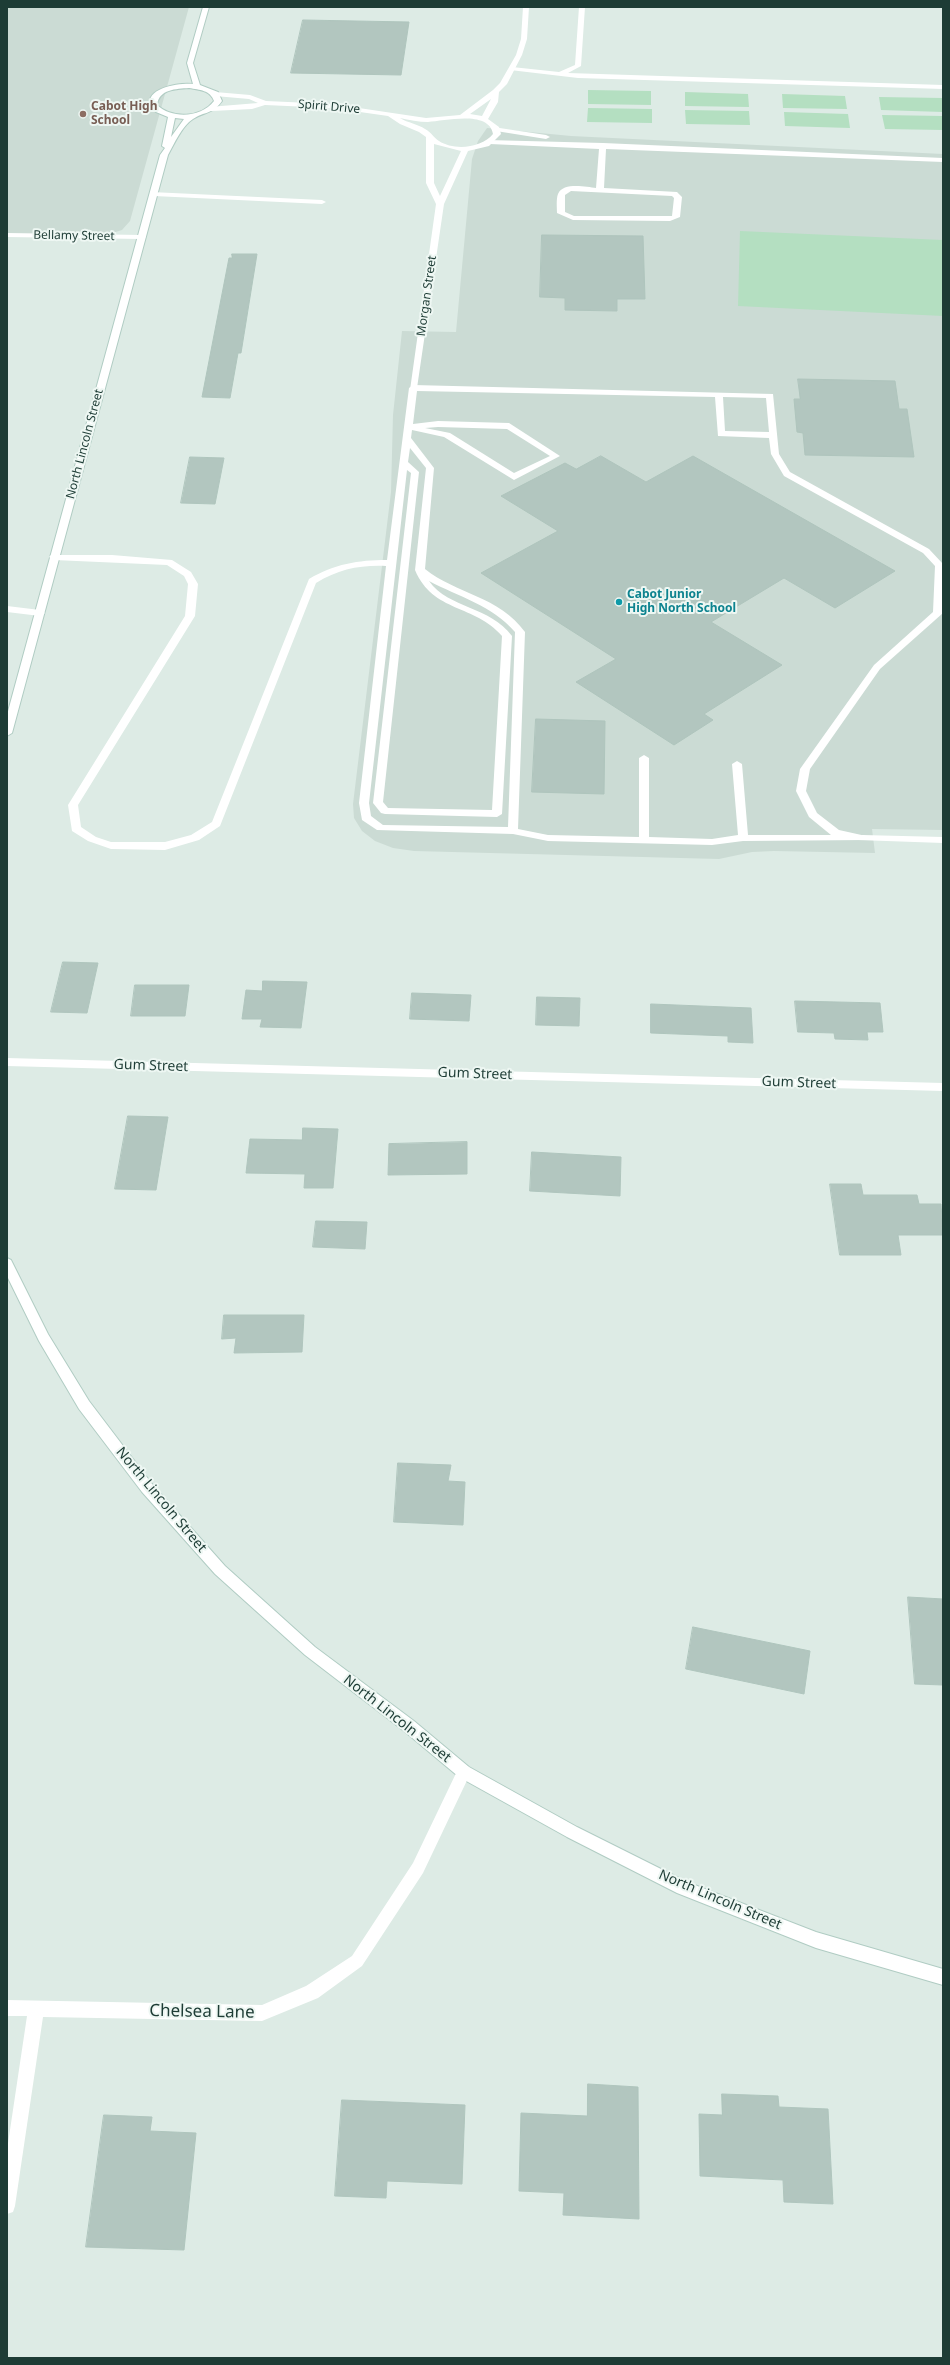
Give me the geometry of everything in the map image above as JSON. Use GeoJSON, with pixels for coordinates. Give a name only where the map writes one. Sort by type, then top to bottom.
{"type":"FeatureCollection","features":[{"type":"Feature","properties":{"kind":"street"},"geometry":{"type":"LineString","coordinates":[[193,115],[172,115],[155,109],[153,100],[162,92],[182,86],[206,7]]}},
{"type":"Feature","properties":{"kind":"street"},"geometry":{"type":"LineString","coordinates":[[463,116],[496,92],[512,69],[519,56],[524,39],[526,7]]}},
{"type":"Feature","properties":{"kind":"street"},"geometry":{"type":"LineString","coordinates":[[556,75],[578,66],[582,7]]}},
{"type":"Feature","properties":{"kind":"street"},"geometry":{"type":"LineString","coordinates":[[190,63],[197,87]]}},
{"type":"Feature","properties":{"kind":"street"},"geometry":{"type":"LineString","coordinates":[[512,69],[556,75],[943,87]]}},
{"type":"Feature","properties":{"kind":"street","name":"Spirit Drive"},"geometry":{"type":"LineString","coordinates":[[182,86],[197,87],[215,94],[250,97],[265,103],[332,106],[373,111],[391,116],[437,120],[463,116],[484,119]]}},
{"type":"Feature","properties":{"kind":"street"},"geometry":{"type":"LineString","coordinates":[[496,92],[494,102],[484,119],[496,129],[549,138],[567,144]]}},
{"type":"Feature","properties":{"kind":"street"},"geometry":{"type":"LineString","coordinates":[[212,109],[218,102],[215,94]]}},
{"type":"Feature","properties":{"kind":"street","name":"Spirit Drive"},"geometry":{"type":"LineString","coordinates":[[193,115],[212,109],[252,107],[265,103]]}},
{"type":"Feature","properties":{"kind":"street","name":"North Lincoln Street"},"geometry":{"type":"LineString","coordinates":[[7,733],[154,194],[172,115]]}},
{"type":"Feature","properties":{"kind":"street","name":"North Lincoln Street"},"geometry":{"type":"LineString","coordinates":[[164,155],[184,123],[193,115]]}},
{"type":"Feature","properties":{"kind":"street","name":"Spirit Drive"},"geometry":{"type":"LineString","coordinates":[[391,116],[400,123],[429,136],[438,144],[465,149]]}},
{"type":"Feature","properties":{"kind":"street"},"geometry":{"type":"LineString","coordinates":[[437,120],[428,128],[430,183],[440,204]]}},
{"type":"Feature","properties":{"kind":"street"},"geometry":{"type":"LineString","coordinates":[[490,142],[495,138],[496,129]]}},
{"type":"Feature","properties":{"kind":"street"},"geometry":{"type":"LineString","coordinates":[[465,149],[490,142],[546,145],[603,145],[943,159]]}},
{"type":"Feature","properties":{"kind":"street"},"geometry":{"type":"LineString","coordinates":[[600,190],[603,145]]}},
{"type":"Feature","properties":{"kind":"street","name":"Morgan Street"},"geometry":{"type":"LineString","coordinates":[[465,149],[440,204],[413,388],[391,563],[364,803],[366,818],[381,828],[513,831],[548,838],[712,842],[743,838],[862,838]]}},
{"type":"Feature","properties":{"kind":"street"},"geometry":{"type":"LineString","coordinates":[[571,189],[600,190],[674,194],[678,197],[676,217],[670,219],[574,218],[561,213],[561,195],[564,191],[571,189]]}},
{"type":"Feature","properties":{"kind":"street"},"geometry":{"type":"LineString","coordinates":[[154,194],[322,202]]}},
{"type":"Feature","properties":{"kind":"street","name":"Bellamy Street"},"geometry":{"type":"LineString","coordinates":[[7,234],[142,237]]}},
{"type":"Feature","properties":{"kind":"street"},"geometry":{"type":"LineString","coordinates":[[413,388],[770,396],[775,454],[787,474],[926,551],[940,566],[938,613],[877,668],[805,769],[801,791],[813,814],[836,833],[862,838],[943,840]]}},
{"type":"Feature","properties":{"kind":"street"},"geometry":{"type":"LineString","coordinates":[[719,394],[721,434],[773,435]]}},
{"type":"Feature","properties":{"kind":"street"},"geometry":{"type":"LineString","coordinates":[[438,424],[509,426],[556,456],[514,477],[447,435],[408,427],[438,424]]}},
{"type":"Feature","properties":{"kind":"street"},"geometry":{"type":"LineString","coordinates":[[404,463],[415,472],[378,803],[384,811],[497,814],[507,636],[502,626],[492,619],[433,593],[422,579],[420,570],[430,468],[407,439]]}},
{"type":"Feature","properties":{"kind":"street"},"geometry":{"type":"LineString","coordinates":[[54,557],[112,558],[169,562],[188,574],[193,584],[190,616],[73,805],[76,829],[92,839],[111,845],[165,846],[195,838],[216,824],[312,581],[329,570],[359,562],[391,563]]}},
{"type":"Feature","properties":{"kind":"street"},"geometry":{"type":"LineString","coordinates":[[420,570],[430,579],[466,594],[513,622],[520,632],[513,831]]}},
{"type":"Feature","properties":{"kind":"street"},"geometry":{"type":"LineString","coordinates":[[7,609],[40,613]]}},
{"type":"Feature","properties":{"kind":"street"},"geometry":{"type":"LineString","coordinates":[[644,758],[644,840]]}},
{"type":"Feature","properties":{"kind":"street"},"geometry":{"type":"LineString","coordinates":[[738,764],[743,838]]}},
{"type":"Feature","properties":{"kind":"street","name":"Gum Street"},"geometry":{"type":"LineString","coordinates":[[7,1062],[943,1086]]}},
{"type":"Feature","properties":{"kind":"street","name":"North Lincoln Street"},"geometry":{"type":"LineString","coordinates":[[7,1263],[43,1337],[84,1405],[147,1488],[215,1565],[310,1651],[409,1726],[464,1772],[572,1832],[682,1888],[816,1940],[943,1977]]}},
{"type":"Feature","properties":{"kind":"street","name":"Chelsea Lane"},"geometry":{"type":"LineString","coordinates":[[7,2008],[262,2013],[312,1992],[357,1961],[418,1868],[464,1772]]}},
{"type":"Feature","properties":{"kind":"street"},"geometry":{"type":"LineString","coordinates":[[7,2206],[36,2009]]}},
{"type":"Feature","properties":{"kind":"shaded area","name":"Cabot High School"},"geometry":{"type":"Polygon","coordinates":[[[7,7],[189,7],[130,221],[122,230],[106,235],[7,234],[7,7]]]}},
{"type":"Feature","properties":{"kind":"shaded area"},"geometry":{"type":"Polygon","coordinates":[[[487,128],[571,136],[943,154],[943,830],[872,829],[875,853],[774,851],[752,852],[719,859],[414,851],[393,848],[375,841],[362,831],[354,818],[353,804],[391,492],[393,415],[402,331],[456,332],[472,159],[478,141],[487,128]]]}},
{"type":"Feature","properties":{"kind":"green space"},"geometry":{"type":"Polygon","coordinates":[[[588,90],[651,91],[651,105],[588,104],[588,90]]]}},
{"type":"Feature","properties":{"kind":"green space"},"geometry":{"type":"Polygon","coordinates":[[[685,92],[748,94],[749,107],[685,106],[685,92]]]}},
{"type":"Feature","properties":{"kind":"green space"},"geometry":{"type":"Polygon","coordinates":[[[782,94],[845,96],[847,109],[783,108],[782,94]]]}},
{"type":"Feature","properties":{"kind":"green space"},"geometry":{"type":"Polygon","coordinates":[[[879,97],[943,98],[943,112],[881,110],[879,97]]]}},
{"type":"Feature","properties":{"kind":"green space"},"geometry":{"type":"Polygon","coordinates":[[[588,108],[652,109],[652,123],[587,122],[588,108]]]}},
{"type":"Feature","properties":{"kind":"green space"},"geometry":{"type":"Polygon","coordinates":[[[685,110],[749,111],[750,125],[686,124],[685,110]]]}},
{"type":"Feature","properties":{"kind":"green space"},"geometry":{"type":"Polygon","coordinates":[[[784,112],[848,114],[850,128],[785,126],[784,112]]]}},
{"type":"Feature","properties":{"kind":"green space"},"geometry":{"type":"Polygon","coordinates":[[[882,115],[943,116],[943,130],[885,129],[882,115]]]}},
{"type":"Feature","properties":{"kind":"green space"},"geometry":{"type":"Polygon","coordinates":[[[740,231],[943,240],[943,316],[738,306],[740,231]]]}},
{"type":"Feature","properties":{"kind":"building"},"geometry":{"type":"Polygon","coordinates":[[[303,20],[409,22],[401,75],[291,73],[303,20]]]}},
{"type":"Feature","properties":{"kind":"building"},"geometry":{"type":"Polygon","coordinates":[[[542,235],[643,236],[645,299],[617,299],[617,311],[565,310],[565,298],[540,297],[542,235]]]}},
{"type":"Feature","properties":{"kind":"building"},"geometry":{"type":"Polygon","coordinates":[[[232,254],[257,254],[241,353],[238,353],[230,398],[202,397],[229,258],[232,258],[232,254]]]}},
{"type":"Feature","properties":{"kind":"building"},"geometry":{"type":"Polygon","coordinates":[[[798,379],[895,381],[899,409],[907,409],[914,457],[805,455],[803,433],[797,432],[794,399],[800,399],[798,379]]]}},
{"type":"Feature","properties":{"kind":"building","name":"Cabot Junior High North School"},"geometry":{"type":"Polygon","coordinates":[[[601,456],[646,482],[693,456],[895,571],[835,608],[784,578],[711,622],[782,665],[704,714],[713,720],[674,745],[576,682],[616,659],[481,573],[558,531],[501,496],[565,463],[576,469],[601,456]]]}},
{"type":"Feature","properties":{"kind":"building"},"geometry":{"type":"Polygon","coordinates":[[[190,457],[224,458],[215,504],[181,503],[190,457]]]}},
{"type":"Feature","properties":{"kind":"building"},"geometry":{"type":"Polygon","coordinates":[[[536,719],[605,721],[604,794],[532,792],[536,719]]]}},
{"type":"Feature","properties":{"kind":"building"},"geometry":{"type":"Polygon","coordinates":[[[63,962],[98,963],[87,1013],[51,1012],[63,962]]]}},
{"type":"Feature","properties":{"kind":"building"},"geometry":{"type":"Polygon","coordinates":[[[263,981],[307,982],[301,1028],[260,1027],[262,1019],[242,1019],[246,990],[262,991],[263,981]]]}},
{"type":"Feature","properties":{"kind":"building"},"geometry":{"type":"Polygon","coordinates":[[[135,985],[189,985],[185,1016],[131,1016],[135,985]]]}},
{"type":"Feature","properties":{"kind":"building"},"geometry":{"type":"Polygon","coordinates":[[[412,993],[471,995],[469,1021],[410,1019],[412,993]]]}},
{"type":"Feature","properties":{"kind":"building"},"geometry":{"type":"Polygon","coordinates":[[[537,997],[580,998],[579,1026],[536,1025],[537,997]]]}},
{"type":"Feature","properties":{"kind":"building"},"geometry":{"type":"Polygon","coordinates":[[[795,1001],[880,1003],[883,1032],[867,1032],[868,1040],[835,1039],[834,1033],[798,1032],[795,1001]]]}},
{"type":"Feature","properties":{"kind":"building"},"geometry":{"type":"Polygon","coordinates":[[[651,1004],[751,1008],[753,1043],[728,1042],[728,1036],[651,1033],[651,1004]]]}},
{"type":"Feature","properties":{"kind":"building"},"geometry":{"type":"Polygon","coordinates":[[[128,1116],[168,1117],[156,1190],[115,1189],[128,1116]]]}},
{"type":"Feature","properties":{"kind":"building"},"geometry":{"type":"Polygon","coordinates":[[[303,1128],[338,1129],[333,1188],[304,1188],[305,1174],[246,1173],[250,1139],[302,1140],[303,1128]]]}},
{"type":"Feature","properties":{"kind":"building"},"geometry":{"type":"Polygon","coordinates":[[[467,1142],[467,1174],[388,1175],[389,1144],[467,1142]]]}},
{"type":"Feature","properties":{"kind":"building"},"geometry":{"type":"Polygon","coordinates":[[[532,1152],[621,1157],[620,1196],[530,1191],[532,1152]]]}},
{"type":"Feature","properties":{"kind":"building"},"geometry":{"type":"Polygon","coordinates":[[[830,1184],[861,1184],[863,1195],[917,1195],[919,1204],[941,1204],[943,1235],[898,1235],[901,1255],[840,1255],[830,1184]]]}},
{"type":"Feature","properties":{"kind":"building"},"geometry":{"type":"Polygon","coordinates":[[[316,1221],[367,1222],[365,1249],[313,1247],[316,1221]]]}},
{"type":"Feature","properties":{"kind":"building"},"geometry":{"type":"Polygon","coordinates":[[[224,1315],[304,1315],[302,1352],[234,1353],[236,1338],[222,1339],[224,1315]]]}},
{"type":"Feature","properties":{"kind":"building"},"geometry":{"type":"Polygon","coordinates":[[[398,1463],[451,1465],[448,1481],[465,1482],[463,1525],[394,1522],[398,1463]]]}},
{"type":"Feature","properties":{"kind":"building"},"geometry":{"type":"Polygon","coordinates":[[[908,1597],[943,1599],[943,1685],[915,1684],[908,1597]]]}},
{"type":"Feature","properties":{"kind":"building"},"geometry":{"type":"Polygon","coordinates":[[[693,1627],[810,1651],[804,1694],[686,1669],[693,1627]]]}},
{"type":"Feature","properties":{"kind":"building"},"geometry":{"type":"Polygon","coordinates":[[[588,2084],[638,2087],[639,2219],[563,2215],[564,2193],[519,2191],[521,2113],[587,2116],[588,2084]]]}},
{"type":"Feature","properties":{"kind":"building"},"geometry":{"type":"Polygon","coordinates":[[[722,2094],[778,2096],[779,2107],[828,2109],[833,2204],[784,2202],[783,2180],[700,2176],[699,2114],[722,2115],[722,2094]]]}},
{"type":"Feature","properties":{"kind":"building"},"geometry":{"type":"Polygon","coordinates":[[[342,2100],[465,2105],[462,2184],[387,2181],[386,2198],[335,2196],[342,2100]]]}},
{"type":"Feature","properties":{"kind":"building"},"geometry":{"type":"Polygon","coordinates":[[[104,2115],[152,2117],[150,2131],[196,2133],[184,2250],[86,2247],[104,2115]]]}},
{"type":"Feature","properties":{"kind":"place","name":"Cabot High School"},"geometry":{"type":"Point","coordinates":[83,114]}},
{"type":"Feature","properties":{"kind":"place","name":"Cabot Junior High North School"},"geometry":{"type":"Point","coordinates":[619,602]}}]}
